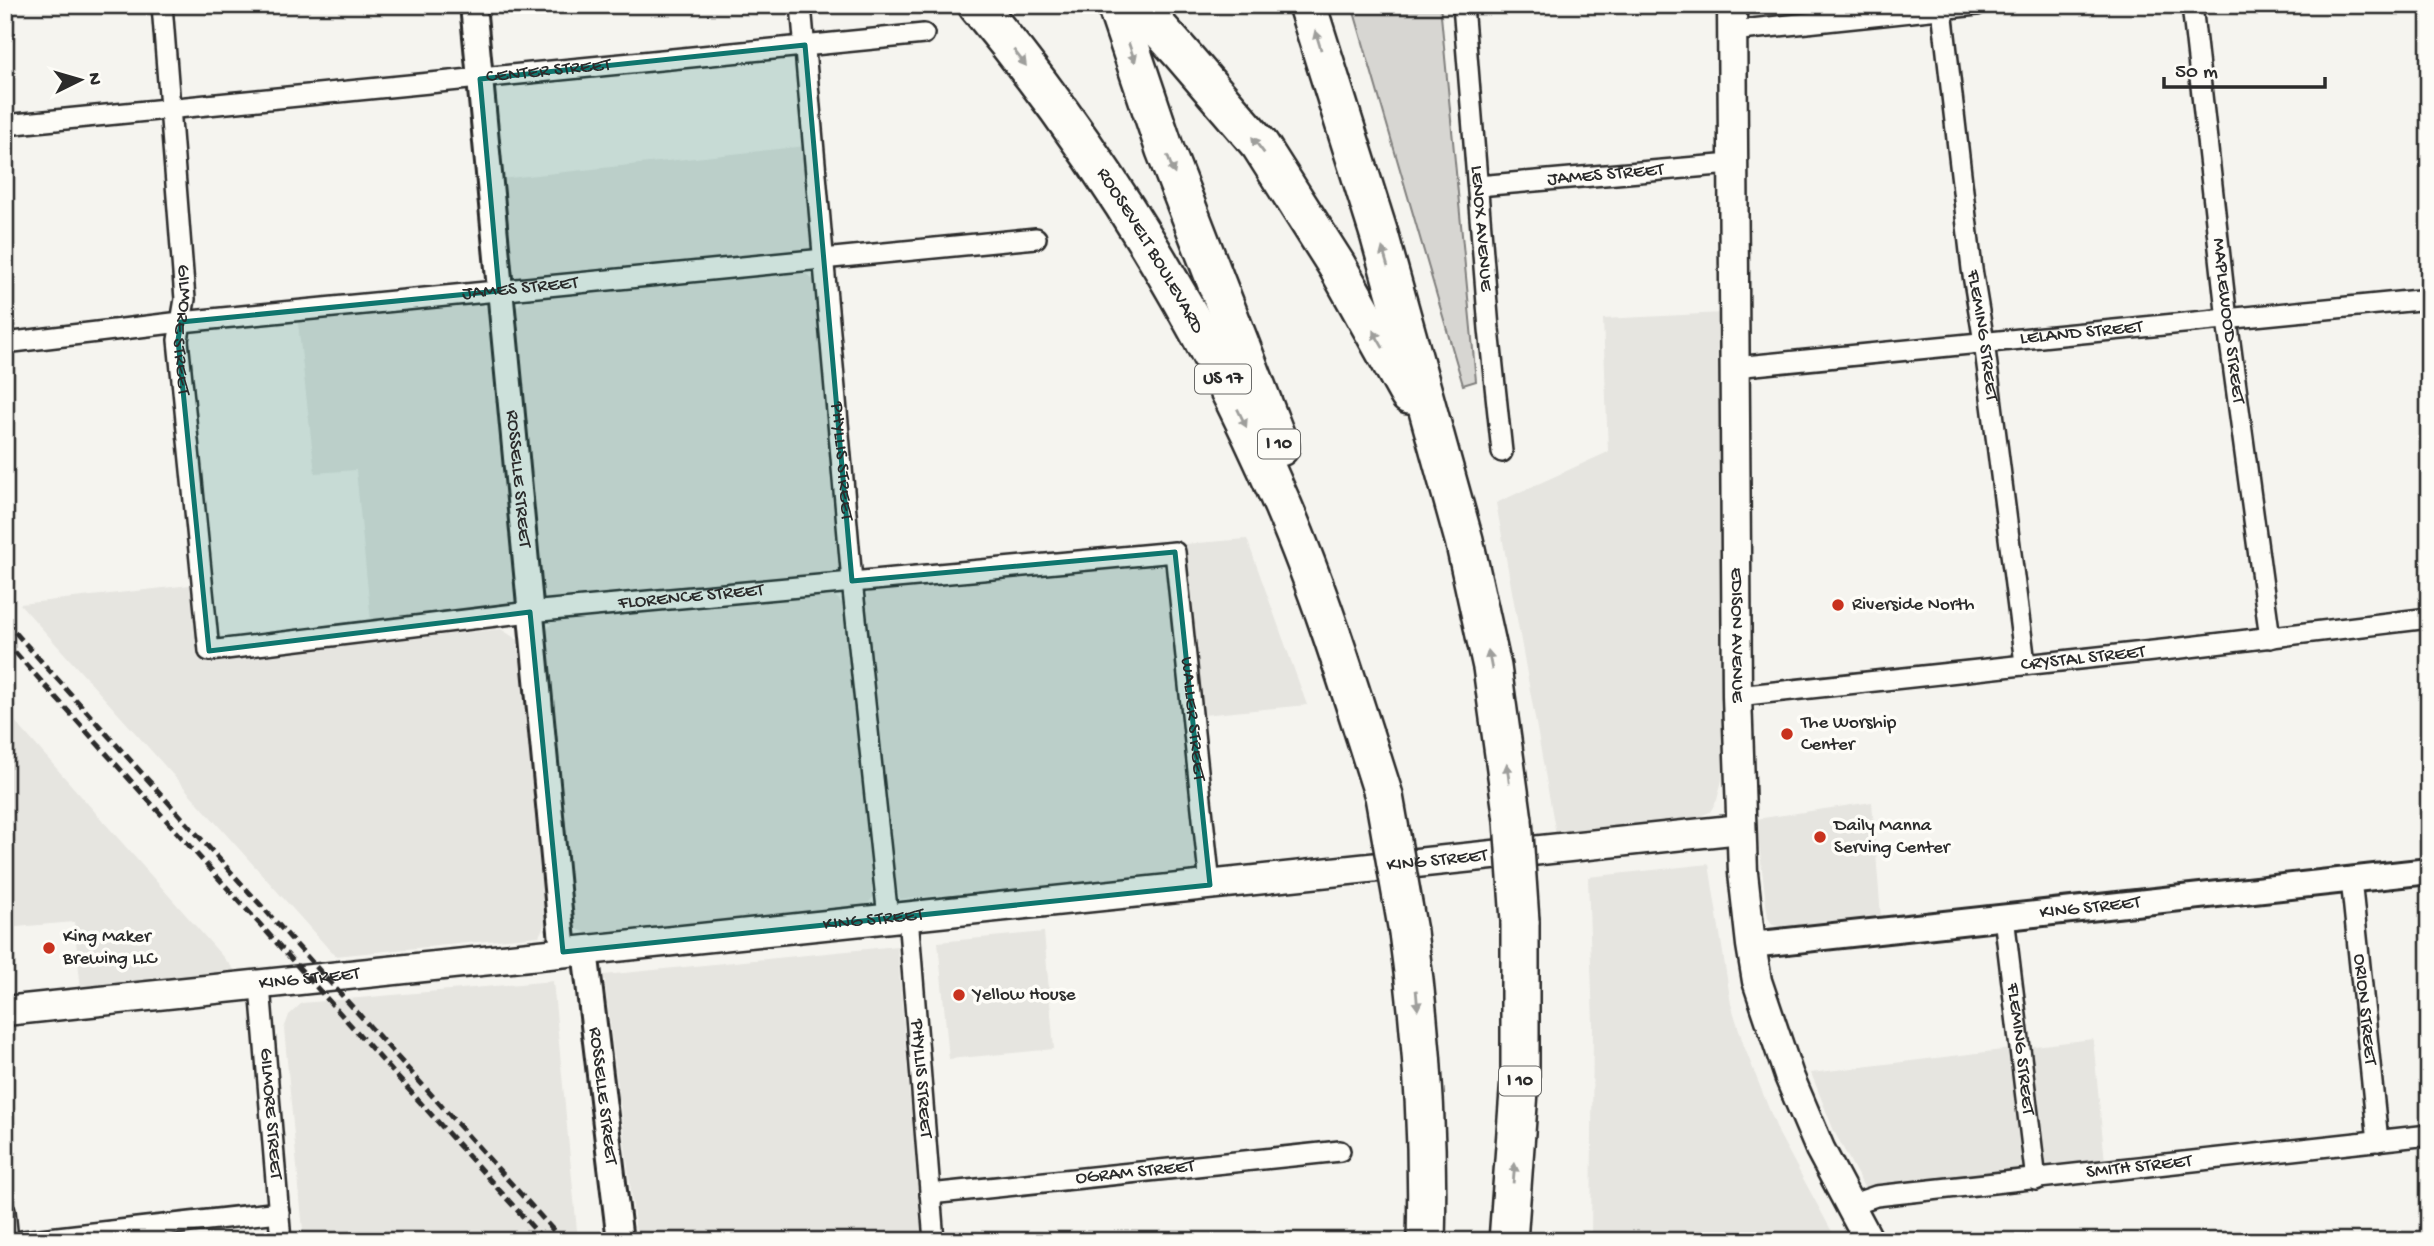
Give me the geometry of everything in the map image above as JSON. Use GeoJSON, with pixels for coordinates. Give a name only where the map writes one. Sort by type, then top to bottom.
{"type":"FeatureCollection","features":[{"type":"Feature","properties":{"kind":"highway","name":"ROOSEVELT BOULEVARD"},"geometry":{"type":"LineString","coordinates":[[977,5],[1056,104],[1100,168],[1174,288],[1217,366],[1284,508],[1337,652],[1384,796]]}},
{"type":"Feature","properties":{"kind":"highway","name":"I 10"},"geometry":{"type":"LineString","coordinates":[[1116,5],[1148,100],[1322,562],[1365,709],[1384,796],[1408,932],[1422,1057],[1426,1134],[1426,1241]]}},
{"type":"Feature","properties":{"kind":"highway"},"geometry":{"type":"LineString","coordinates":[[1135,5],[1148,16],[1260,145],[1337,266],[1398,374],[1443,465]]}},
{"type":"Feature","properties":{"kind":"highway","name":"I 10"},"geometry":{"type":"LineString","coordinates":[[1307,5],[1379,234],[1467,552],[1489,654],[1513,820],[1520,921],[1521,1051],[1508,1241]]}},
{"type":"Feature","properties":{"kind":"main road","name":"EDISON AVENUE"},"geometry":{"type":"LineString","coordinates":[[1732,18],[1737,696],[1741,829],[1751,945],[1757,981],[1789,1076],[1820,1149],[1869,1241]]}},
{"type":"Feature","properties":{"kind":"main road","name":"KING STREET"},"geometry":{"type":"LineString","coordinates":[[5,1012],[1741,829]]}},
{"type":"Feature","properties":{"kind":"street","name":"GILMORE STREET"},"geometry":{"type":"LineString","coordinates":[[162,5],[185,299],[178,340],[209,651]]}},
{"type":"Feature","properties":{"kind":"street","name":"ROSSELLE STREET"},"geometry":{"type":"LineString","coordinates":[[473,5],[530,612],[574,951],[620,1241]]}},
{"type":"Feature","properties":{"kind":"street","name":"PHYLLIS STREET"},"geometry":{"type":"LineString","coordinates":[[801,5],[852,581],[898,917],[934,1241]]}},
{"type":"Feature","properties":{"kind":"street","name":"LENOX AVENUE"},"geometry":{"type":"LineString","coordinates":[[1463,5],[1489,329],[1502,452]]}},
{"type":"Feature","properties":{"kind":"street"},"geometry":{"type":"LineString","coordinates":[[1732,18],[1942,9],[1977,5]]}},
{"type":"Feature","properties":{"kind":"street","name":"MAPLEWOOD STREET"},"geometry":{"type":"LineString","coordinates":[[2192,5],[2227,320],[2270,638]]}},
{"type":"Feature","properties":{"kind":"street","name":"FLEMING STREET"},"geometry":{"type":"LineString","coordinates":[[1942,9],[1972,269],[1984,342],[2025,663]]}},
{"type":"Feature","properties":{"kind":"street","name":"CENTER STREET"},"geometry":{"type":"LineString","coordinates":[[5,125],[924,34]]}},
{"type":"Feature","properties":{"kind":"street","name":"JAMES STREET"},"geometry":{"type":"LineString","coordinates":[[1478,186],[1731,164]]}},
{"type":"Feature","properties":{"kind":"street","name":"JAMES STREET"},"geometry":{"type":"LineString","coordinates":[[5,343],[181,322],[1036,238]]}},
{"type":"Feature","properties":{"kind":"street","name":"LELAND STREET"},"geometry":{"type":"LineString","coordinates":[[1734,367],[2429,299]]}},
{"type":"Feature","properties":{"kind":"street","name":"FLORENCE STREET"},"geometry":{"type":"LineString","coordinates":[[209,651],[530,612],[1175,552]]}},
{"type":"Feature","properties":{"kind":"street","name":"WALLER STREET"},"geometry":{"type":"LineString","coordinates":[[1175,552],[1210,885]]}},
{"type":"Feature","properties":{"kind":"street","name":"CRYSTAL STREET"},"geometry":{"type":"LineString","coordinates":[[1737,696],[2429,618]]}},
{"type":"Feature","properties":{"kind":"street","name":"KING STREET"},"geometry":{"type":"LineString","coordinates":[[1751,945],[2429,871]]}},
{"type":"Feature","properties":{"kind":"street","name":"ORION STREET"},"geometry":{"type":"LineString","coordinates":[[2351,879],[2378,1141]]}},
{"type":"Feature","properties":{"kind":"street","name":"FLEMING STREET"},"geometry":{"type":"LineString","coordinates":[[2004,917],[2036,1180]]}},
{"type":"Feature","properties":{"kind":"street","name":"GILMORE STREET"},"geometry":{"type":"LineString","coordinates":[[260,986],[281,1241]]}},
{"type":"Feature","properties":{"kind":"street","name":"SMITH STREET"},"geometry":{"type":"LineString","coordinates":[[1850,1205],[1876,1196],[2429,1135]]}},
{"type":"Feature","properties":{"kind":"street","name":"OGRAM STREET"},"geometry":{"type":"LineString","coordinates":[[930,1194],[1340,1151]]}},
{"type":"Feature","properties":{"kind":"street"},"geometry":{"type":"LineString","coordinates":[[5,1211],[8,1241]]}},
{"type":"Feature","properties":{"kind":"street"},"geometry":{"type":"LineString","coordinates":[[22,1241],[279,1212]]}},
{"type":"Feature","properties":{"kind":"highlighted area"},"geometry":{"type":"Polygon","coordinates":[[[805,45],[852,581],[1175,552],[1210,885],[563,952],[530,612],[209,651],[178,340],[181,322],[499,291],[480,79],[805,45]]]}},
{"type":"Feature","properties":{"kind":"shaded area"},"geometry":{"type":"Polygon","coordinates":[[[1352,5],[1440,5],[1476,381],[1463,385],[1352,5]]]}},
{"type":"Feature","properties":{"kind":"shaded area"},"geometry":{"type":"Polygon","coordinates":[[[806,146],[814,245],[806,252],[518,284],[509,277],[500,179],[806,146]]]}},
{"type":"Feature","properties":{"kind":"shaded area"},"geometry":{"type":"Polygon","coordinates":[[[800,269],[814,280],[842,566],[836,574],[549,601],[540,594],[512,313],[523,300],[800,269]]]}},
{"type":"Feature","properties":{"kind":"shaded area"},"geometry":{"type":"Polygon","coordinates":[[[481,302],[490,313],[519,597],[513,603],[371,621],[356,470],[315,473],[298,323],[481,302]]]}},
{"type":"Feature","properties":{"kind":"shaded area"},"geometry":{"type":"Polygon","coordinates":[[[1722,313],[1726,721],[1724,772],[1717,800],[1710,812],[1699,817],[1556,834],[1496,503],[1608,452],[1603,319],[1722,313]]]}},
{"type":"Feature","properties":{"kind":"shaded area"},"geometry":{"type":"Polygon","coordinates":[[[1247,539],[1307,705],[1203,715],[1185,544],[1247,539]]]}},
{"type":"Feature","properties":{"kind":"shaded area"},"geometry":{"type":"Polygon","coordinates":[[[1154,561],[1171,574],[1200,860],[1196,871],[900,899],[888,841],[865,597],[872,588],[1154,561]]]}},
{"type":"Feature","properties":{"kind":"shaded area"},"geometry":{"type":"Polygon","coordinates":[[[190,585],[199,660],[501,629],[518,640],[547,920],[539,936],[335,956],[20,604],[190,585]]]}},
{"type":"Feature","properties":{"kind":"shaded area"},"geometry":{"type":"Polygon","coordinates":[[[832,593],[847,608],[873,897],[867,905],[587,933],[573,927],[547,630],[555,618],[832,593]]]}},
{"type":"Feature","properties":{"kind":"shaded area"},"geometry":{"type":"Polygon","coordinates":[[[5,710],[238,974],[81,990],[74,922],[5,928],[5,710]]]}},
{"type":"Feature","properties":{"kind":"shaded area"},"geometry":{"type":"Polygon","coordinates":[[[1872,802],[1881,917],[1781,929],[1773,925],[1768,918],[1756,819],[1872,802]]]}},
{"type":"Feature","properties":{"kind":"shaded area"},"geometry":{"type":"Polygon","coordinates":[[[1709,864],[1731,1004],[1744,1046],[1779,1134],[1837,1241],[1591,1241],[1593,1024],[1588,877],[1709,864]]]}},
{"type":"Feature","properties":{"kind":"shaded area"},"geometry":{"type":"Polygon","coordinates":[[[1044,932],[1054,1049],[949,1059],[938,942],[1044,932]]]}},
{"type":"Feature","properties":{"kind":"shaded area"},"geometry":{"type":"Polygon","coordinates":[[[897,946],[922,1241],[637,1241],[604,975],[897,946]]]}},
{"type":"Feature","properties":{"kind":"shaded area"},"geometry":{"type":"Polygon","coordinates":[[[553,981],[578,1241],[304,1241],[284,1029],[289,1015],[302,1003],[553,981]]]}},
{"type":"Feature","properties":{"kind":"shaded area"},"geometry":{"type":"Polygon","coordinates":[[[2093,1039],[2105,1162],[1864,1187],[1834,1131],[1811,1073],[2093,1039]]]}},
{"type":"Feature","properties":{"kind":"railway"},"geometry":{"type":"LineString","coordinates":[[5,621],[563,1241]]}},
{"type":"Feature","properties":{"kind":"railway"},"geometry":{"type":"LineString","coordinates":[[5,641],[545,1241]]}},
{"type":"Feature","properties":{"kind":"place","name":"Riverside North"},"geometry":{"type":"Point","coordinates":[1838,605]}},
{"type":"Feature","properties":{"kind":"place","name":"The Worship Center"},"geometry":{"type":"Point","coordinates":[1787,734]}},
{"type":"Feature","properties":{"kind":"place","name":"Daily Manna Serving Center"},"geometry":{"type":"Point","coordinates":[1820,837]}},
{"type":"Feature","properties":{"kind":"place","name":"King Maker Brewing LLC"},"geometry":{"type":"Point","coordinates":[49,948]}},
{"type":"Feature","properties":{"kind":"place","name":"Yellow House"},"geometry":{"type":"Point","coordinates":[959,995]}}]}
